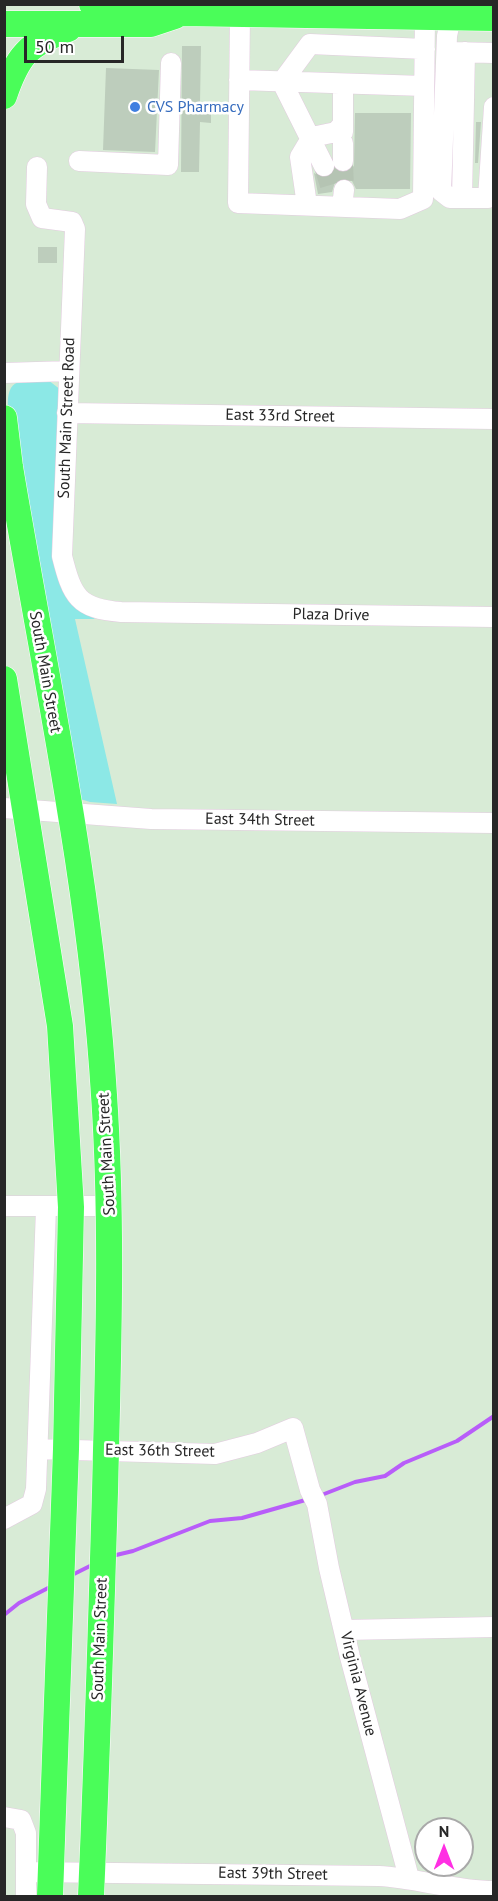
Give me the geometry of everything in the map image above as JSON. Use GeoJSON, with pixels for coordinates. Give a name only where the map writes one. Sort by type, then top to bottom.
{"type":"FeatureCollection","features":[{"type":"Feature","properties":{"kind":"main road"},"geometry":{"type":"LineString","coordinates":[[4,24],[160,7],[240,14],[376,10],[425,16],[494,18]]}},
{"type":"Feature","properties":{"kind":"main road"},"geometry":{"type":"LineString","coordinates":[[4,96],[15,65],[39,40],[87,14]]}},
{"type":"Feature","properties":{"kind":"main road","name":"South Main Street"},"geometry":{"type":"LineString","coordinates":[[4,418],[10,467],[70,812],[97,1008],[110,1206],[106,1450],[92,1885]]}},
{"type":"Feature","properties":{"kind":"main road"},"geometry":{"type":"LineString","coordinates":[[4,679],[15,809],[60,1026],[59,1207],[66,1449],[42,1880]]}},
{"type":"Feature","properties":{"kind":"street"},"geometry":{"type":"LineString","coordinates":[[240,14],[238,203],[307,205],[340,197],[400,209],[423,199],[425,16]]}},
{"type":"Feature","properties":{"kind":"street"},"geometry":{"type":"LineString","coordinates":[[451,17],[456,52],[441,191],[450,198],[491,194],[494,107]]}},
{"type":"Feature","properties":{"kind":"street"},"geometry":{"type":"LineString","coordinates":[[282,82],[310,44],[425,49]]}},
{"type":"Feature","properties":{"kind":"street"},"geometry":{"type":"LineString","coordinates":[[456,52],[494,53]]}},
{"type":"Feature","properties":{"kind":"street"},"geometry":{"type":"LineString","coordinates":[[79,161],[168,165],[171,63]]}},
{"type":"Feature","properties":{"kind":"street"},"geometry":{"type":"LineString","coordinates":[[239,80],[424,86]]}},
{"type":"Feature","properties":{"kind":"street"},"geometry":{"type":"LineString","coordinates":[[282,82],[312,137],[339,145]]}},
{"type":"Feature","properties":{"kind":"street"},"geometry":{"type":"LineString","coordinates":[[339,145],[343,84]]}},
{"type":"Feature","properties":{"kind":"street"},"geometry":{"type":"LineString","coordinates":[[307,205],[300,157],[312,137],[336,132],[339,145]]}},
{"type":"Feature","properties":{"kind":"street","name":"South Main Street Road"},"geometry":{"type":"LineString","coordinates":[[37,167],[36,204],[42,218],[72,222],[75,229],[62,556],[77,597],[95,610],[169,612]]}},
{"type":"Feature","properties":{"kind":"street"},"geometry":{"type":"LineString","coordinates":[[4,373],[69,371]]}},
{"type":"Feature","properties":{"kind":"street","name":"East 33rd Street"},"geometry":{"type":"LineString","coordinates":[[68,413],[494,419]]}},
{"type":"Feature","properties":{"kind":"street","name":"Plaza Drive"},"geometry":{"type":"LineString","coordinates":[[169,612],[494,617]]}},
{"type":"Feature","properties":{"kind":"street","name":"East 34th Street"},"geometry":{"type":"LineString","coordinates":[[15,809],[151,819],[494,823]]}},
{"type":"Feature","properties":{"kind":"street"},"geometry":{"type":"LineString","coordinates":[[4,1206],[110,1206]]}},
{"type":"Feature","properties":{"kind":"street"},"geometry":{"type":"LineString","coordinates":[[4,1519],[32,1504],[36,1489],[59,1207]]}},
{"type":"Feature","properties":{"kind":"street","name":"East 36th Street"},"geometry":{"type":"LineString","coordinates":[[38,1449],[215,1454],[257,1443],[293,1428],[314,1497]]}},
{"type":"Feature","properties":{"kind":"street","name":"Virginia Avenue"},"geometry":{"type":"LineString","coordinates":[[314,1497],[329,1568],[409,1878]]}},
{"type":"Feature","properties":{"kind":"street"},"geometry":{"type":"LineString","coordinates":[[345,1630],[494,1627]]}},
{"type":"Feature","properties":{"kind":"street"},"geometry":{"type":"LineString","coordinates":[[4,1816],[21,1820],[42,1880],[26,1896]]}},
{"type":"Feature","properties":{"kind":"street","name":"East 39th Street"},"geometry":{"type":"LineString","coordinates":[[42,1880],[92,1885],[409,1878],[479,1891],[494,1891]]}},
{"type":"Feature","properties":{"kind":"shaded area"},"geometry":{"type":"Polygon","coordinates":[[[48,380],[61,390],[55,536],[80,608],[95,619],[75,619],[117,804],[90,802],[77,798],[8,409],[10,391],[18,382],[48,380]]]}},
{"type":"Feature","properties":{"kind":"building"},"geometry":{"type":"Polygon","coordinates":[[[182,46],[201,46],[200,103],[211,103],[211,123],[200,122],[199,172],[181,172],[182,46]]]}},
{"type":"Feature","properties":{"kind":"building","name":"CVS Pharmacy"},"geometry":{"type":"Polygon","coordinates":[[[106,68],[159,70],[155,152],[103,150],[106,68]]]}},
{"type":"Feature","properties":{"kind":"building"},"geometry":{"type":"Polygon","coordinates":[[[355,113],[411,113],[410,189],[356,189],[352,181],[345,178],[335,182],[332,192],[318,194],[314,173],[324,178],[330,176],[335,170],[344,173],[354,166],[355,113]]]}},
{"type":"Feature","properties":{"kind":"building"},"geometry":{"type":"Polygon","coordinates":[[[476,122],[481,122],[478,163],[475,163],[476,122]]]}},
{"type":"Feature","properties":{"kind":"building"},"geometry":{"type":"Polygon","coordinates":[[[38,247],[57,247],[57,263],[38,263],[38,247]]]}},
{"type":"Feature","properties":{"kind":"waterway"},"geometry":{"type":"LineString","coordinates":[[319,1496],[355,1482],[385,1476],[404,1463],[457,1441],[494,1416]]}},
{"type":"Feature","properties":{"kind":"waterway"},"geometry":{"type":"LineString","coordinates":[[112,1556],[133,1551],[210,1521],[242,1518],[309,1499]]}},
{"type":"Feature","properties":{"kind":"waterway"},"geometry":{"type":"LineString","coordinates":[[72,1575],[94,1564]]}},
{"type":"Feature","properties":{"kind":"waterway"},"geometry":{"type":"LineString","coordinates":[[4,1615],[19,1603],[52,1586]]}},
{"type":"Feature","properties":{"kind":"tunnel"},"geometry":{"type":"LineString","coordinates":[[343,161],[344,190]]}},
{"type":"Feature","properties":{"kind":"tunnel"},"geometry":{"type":"LineString","coordinates":[[324,166],[332,192]]}},
{"type":"Feature","properties":{"kind":"place","name":"CVS Pharmacy"},"geometry":{"type":"Point","coordinates":[135,107]}}]}
